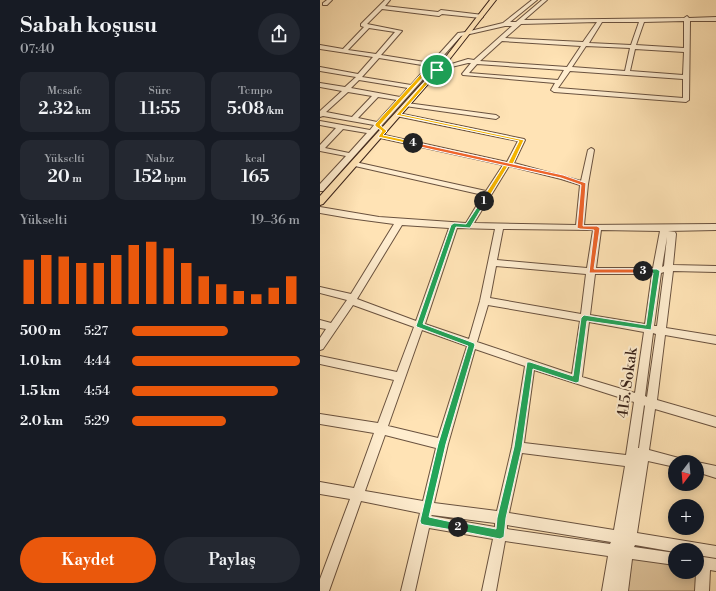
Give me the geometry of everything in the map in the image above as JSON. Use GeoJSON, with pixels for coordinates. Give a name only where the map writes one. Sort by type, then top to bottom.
{"type":"FeatureCollection","features":[{"type":"Feature","properties":{"kind":"main road"},"geometry":{"type":"LineString","coordinates":[[320,202],[407,105],[493,0]]}},
{"type":"Feature","properties":{"kind":"street"},"geometry":{"type":"LineString","coordinates":[[325,4],[330,0]]}},
{"type":"Feature","properties":{"kind":"street"},"geometry":{"type":"LineString","coordinates":[[342,50],[366,26],[388,0]]}},
{"type":"Feature","properties":{"kind":"street"},"geometry":{"type":"LineString","coordinates":[[505,24],[535,0]]}},
{"type":"Feature","properties":{"kind":"street"},"geometry":{"type":"LineString","coordinates":[[545,0],[499,39],[465,74],[559,82]]}},
{"type":"Feature","properties":{"kind":"street"},"geometry":{"type":"LineString","coordinates":[[381,7],[439,14],[441,12],[480,16]]}},
{"type":"Feature","properties":{"kind":"street"},"geometry":{"type":"LineString","coordinates":[[601,20],[554,90],[686,100],[685,50],[687,18]]}},
{"type":"Feature","properties":{"kind":"street"},"geometry":{"type":"LineString","coordinates":[[466,34],[505,24],[518,23],[716,18]]}},
{"type":"Feature","properties":{"kind":"street"},"geometry":{"type":"LineString","coordinates":[[627,73],[642,19]]}},
{"type":"Feature","properties":{"kind":"street"},"geometry":{"type":"LineString","coordinates":[[321,114],[359,77],[399,31],[366,26]]}},
{"type":"Feature","properties":{"kind":"street"},"geometry":{"type":"LineString","coordinates":[[499,39],[685,50]]}},
{"type":"Feature","properties":{"kind":"street"},"geometry":{"type":"LineString","coordinates":[[320,47],[437,67],[468,61],[685,77]]}},
{"type":"Feature","properties":{"kind":"street"},"geometry":{"type":"LineString","coordinates":[[320,189],[323,182],[351,155],[400,99],[437,67]]}},
{"type":"Feature","properties":{"kind":"street"},"geometry":{"type":"LineString","coordinates":[[320,70],[359,77],[409,90],[414,96]]}},
{"type":"Feature","properties":{"kind":"street"},"geometry":{"type":"LineString","coordinates":[[320,85],[400,99]]}},
{"type":"Feature","properties":{"kind":"street"},"geometry":{"type":"LineString","coordinates":[[350,129],[356,119],[377,94]]}},
{"type":"Feature","properties":{"kind":"street"},"geometry":{"type":"LineString","coordinates":[[407,105],[496,116]]}},
{"type":"Feature","properties":{"kind":"street"},"geometry":{"type":"LineString","coordinates":[[321,114],[378,124]]}},
{"type":"Feature","properties":{"kind":"street"},"geometry":{"type":"LineString","coordinates":[[398,115],[522,140],[468,226]]}},
{"type":"Feature","properties":{"kind":"street"},"geometry":{"type":"LineString","coordinates":[[320,123],[371,132]]}},
{"type":"Feature","properties":{"kind":"street"},"geometry":{"type":"LineString","coordinates":[[378,124],[382,133],[563,177],[584,184]]}},
{"type":"Feature","properties":{"kind":"street"},"geometry":{"type":"LineString","coordinates":[[320,149],[341,127]]}},
{"type":"Feature","properties":{"kind":"street"},"geometry":{"type":"LineString","coordinates":[[320,149],[351,155]]}},
{"type":"Feature","properties":{"kind":"street"},"geometry":{"type":"LineString","coordinates":[[580,228],[584,184],[591,150]]}},
{"type":"Feature","properties":{"kind":"street"},"geometry":{"type":"LineString","coordinates":[[355,164],[488,194]]}},
{"type":"Feature","properties":{"kind":"street"},"geometry":{"type":"LineString","coordinates":[[320,210],[354,217],[468,226],[597,228],[664,232],[716,226]]}},
{"type":"Feature","properties":{"kind":"street"},"geometry":{"type":"LineString","coordinates":[[320,346],[352,300],[400,221]]}},
{"type":"Feature","properties":{"kind":"street"},"geometry":{"type":"LineString","coordinates":[[323,590],[454,225]]}},
{"type":"Feature","properties":{"kind":"street"},"geometry":{"type":"LineString","coordinates":[[408,591],[442,444],[485,301],[499,227]]}},
{"type":"Feature","properties":{"kind":"street"},"geometry":{"type":"LineString","coordinates":[[576,380],[597,228]]}},
{"type":"Feature","properties":{"kind":"street","name":"415. Sokak"},"geometry":{"type":"LineString","coordinates":[[609,591],[624,537],[645,402],[661,331],[672,234],[664,232],[649,328],[645,402]]}},
{"type":"Feature","properties":{"kind":"street"},"geometry":{"type":"LineString","coordinates":[[492,263],[591,271],[668,271],[716,269]]}},
{"type":"Feature","properties":{"kind":"street"},"geometry":{"type":"LineString","coordinates":[[668,271],[716,275]]}},
{"type":"Feature","properties":{"kind":"street"},"geometry":{"type":"LineString","coordinates":[[320,290],[352,300],[419,326],[530,365],[645,402],[716,422]]}},
{"type":"Feature","properties":{"kind":"street"},"geometry":{"type":"LineString","coordinates":[[485,301],[716,340]]}},
{"type":"Feature","properties":{"kind":"street"},"geometry":{"type":"LineString","coordinates":[[320,324],[333,327]]}},
{"type":"Feature","properties":{"kind":"street"},"geometry":{"type":"LineString","coordinates":[[320,360],[399,377]]}},
{"type":"Feature","properties":{"kind":"street"},"geometry":{"type":"LineString","coordinates":[[489,591],[502,518],[518,447],[530,365]]}},
{"type":"Feature","properties":{"kind":"street"},"geometry":{"type":"LineString","coordinates":[[320,418],[382,429],[442,444]]}},
{"type":"Feature","properties":{"kind":"street"},"geometry":{"type":"LineString","coordinates":[[518,447],[668,461]]}},
{"type":"Feature","properties":{"kind":"street"},"geometry":{"type":"LineString","coordinates":[[704,469],[716,472]]}},
{"type":"Feature","properties":{"kind":"street"},"geometry":{"type":"LineString","coordinates":[[320,488],[427,508],[502,518],[716,552]]}},
{"type":"Feature","properties":{"kind":"street"},"geometry":{"type":"LineString","coordinates":[[424,521],[500,534],[668,558]]}},
{"type":"Feature","properties":{"kind":"street","name":"415. Sokak"},"geometry":{"type":"LineString","coordinates":[[621,550],[621,591]]}},
{"type":"Feature","properties":{"kind":"street"},"geometry":{"type":"LineString","coordinates":[[702,591],[706,564]]}},
{"type":"Feature","properties":{"kind":"shaded area"},"geometry":{"type":"Polygon","coordinates":[[[632,557],[668,563],[668,579],[699,579],[702,591],[628,591],[632,557]]]}},
{"type":"Feature","properties":{"kind":"route"},"geometry":{"type":"LineString","coordinates":[[437,70],[398,115],[522,140],[510,164],[507,164],[468,226],[454,225],[419,326],[472,345],[442,444],[424,521],[500,534],[502,518],[518,447],[530,365],[576,380],[584,318],[649,328],[657,271],[591,271],[597,228],[580,228],[584,184],[563,177],[510,164],[380,136],[385,131],[377,125],[432,65],[441,65],[437,70]]}}]}
